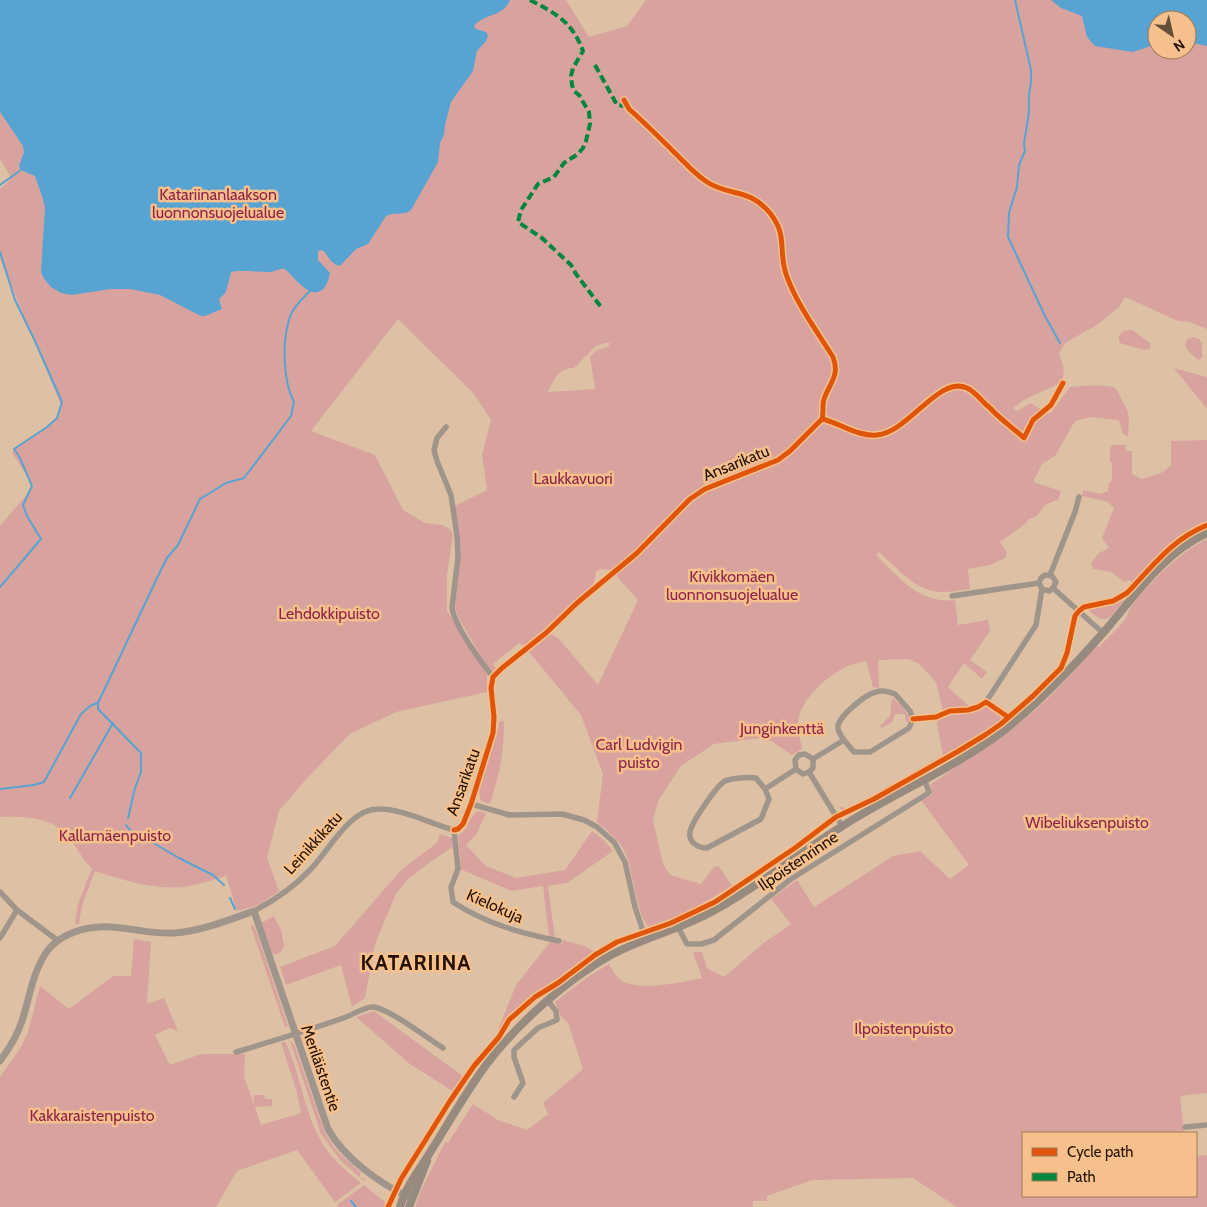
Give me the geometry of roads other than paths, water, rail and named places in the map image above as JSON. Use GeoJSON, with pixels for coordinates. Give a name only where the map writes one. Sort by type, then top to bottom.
{"type":"FeatureCollection","features":[{"type":"Feature","properties":{"kind":"main road"},"geometry":{"type":"LineString","coordinates":[[400,1207],[403,1194],[457,1108],[493,1056],[528,1018],[548,1001],[591,967],[625,948],[678,927],[718,908],[842,826],[984,744],[1042,698],[1174,554],[1190,542],[1207,533]]}},
{"type":"Feature","properties":{"kind":"main road"},"geometry":{"type":"LineString","coordinates":[[409,1207],[424,1172],[429,1154]]}},
{"type":"Feature","properties":{"kind":"street","name":"Ansarikatu"},"geometry":{"type":"LineString","coordinates":[[454,830],[463,824],[471,804],[494,728],[491,688],[493,678],[502,668],[546,633],[637,553],[697,493],[778,460],[790,451],[822,419],[824,401],[836,375],[832,357],[789,282],[783,264],[780,229],[772,217],[754,198],[715,186],[700,176],[629,109],[624,100]]}},
{"type":"Feature","properties":{"kind":"street"},"geometry":{"type":"LineString","coordinates":[[446,427],[437,438],[434,450],[451,495],[457,536],[458,557],[452,599],[454,615],[493,678]]}},
{"type":"Feature","properties":{"kind":"street"},"geometry":{"type":"LineString","coordinates":[[1050,575],[1079,497]]}},
{"type":"Feature","properties":{"kind":"street"},"geometry":{"type":"LineString","coordinates":[[986,702],[1036,625],[1042,576],[1050,575]]}},
{"type":"Feature","properties":{"kind":"street"},"geometry":{"type":"LineString","coordinates":[[952,596],[1041,586],[1049,591],[1056,584],[1050,575]]}},
{"type":"Feature","properties":{"kind":"street"},"geometry":{"type":"LineString","coordinates":[[1053,588],[1103,632]]}},
{"type":"Feature","properties":{"kind":"street"},"geometry":{"type":"LineString","coordinates":[[876,692],[895,694],[912,715],[912,724],[909,728],[870,752],[854,752],[844,740],[838,730],[842,717],[863,699],[876,692]]}},
{"type":"Feature","properties":{"kind":"street"},"geometry":{"type":"LineString","coordinates":[[813,759],[844,740]]}},
{"type":"Feature","properties":{"kind":"street"},"geometry":{"type":"LineString","coordinates":[[808,754],[813,759],[813,768],[809,772],[803,774],[796,769],[795,760],[799,755],[808,754]]}},
{"type":"Feature","properties":{"kind":"street"},"geometry":{"type":"LineString","coordinates":[[765,789],[796,769]]}},
{"type":"Feature","properties":{"kind":"street"},"geometry":{"type":"LineString","coordinates":[[809,772],[842,826]]}},
{"type":"Feature","properties":{"kind":"street"},"geometry":{"type":"LineString","coordinates":[[753,778],[760,781],[765,789],[769,799],[761,818],[707,848],[698,846],[692,841],[690,832],[692,826],[722,783],[753,778]]}},
{"type":"Feature","properties":{"kind":"street","name":"Ilpoistenrinne"},"geometry":{"type":"LineString","coordinates":[[678,927],[687,944],[701,944],[714,940],[791,879],[927,794],[929,792],[924,779]]}},
{"type":"Feature","properties":{"kind":"street"},"geometry":{"type":"LineString","coordinates":[[471,804],[510,815],[562,814],[584,820],[601,830],[619,849],[625,862],[635,907],[646,940]]}},
{"type":"Feature","properties":{"kind":"street","name":"Leinikkikatu"},"geometry":{"type":"LineString","coordinates":[[254,911],[278,898],[304,876],[352,819],[366,811],[376,808],[390,810],[454,830]]}},
{"type":"Feature","properties":{"kind":"street","name":"Kielokuja"},"geometry":{"type":"LineString","coordinates":[[454,830],[458,869],[452,887],[453,902],[472,914],[517,932],[559,941]]}},
{"type":"Feature","properties":{"kind":"street"},"geometry":{"type":"LineString","coordinates":[[0,892],[17,910],[57,940]]}},
{"type":"Feature","properties":{"kind":"street"},"geometry":{"type":"LineString","coordinates":[[0,938],[17,910]]}},
{"type":"Feature","properties":{"kind":"street"},"geometry":{"type":"LineString","coordinates":[[0,1061],[19,1031],[36,970],[46,952],[57,940],[79,930],[97,926],[115,926],[165,933],[187,931],[254,911]]}},
{"type":"Feature","properties":{"kind":"street","name":"Meriläistentie"},"geometry":{"type":"LineString","coordinates":[[254,911],[294,1034],[328,1129],[337,1144],[359,1165],[412,1198]]}},
{"type":"Feature","properties":{"kind":"street"},"geometry":{"type":"LineString","coordinates":[[514,1097],[523,1083],[514,1057],[514,1050],[538,1028],[557,1020],[556,1010],[548,1001]]}},
{"type":"Feature","properties":{"kind":"street"},"geometry":{"type":"LineString","coordinates":[[236,1052],[345,1017],[365,1008],[374,1007],[392,1014],[443,1048]]}},
{"type":"Feature","properties":{"kind":"street"},"geometry":{"type":"LineString","coordinates":[[1185,1126],[1207,1125]]}},
{"type":"Feature","properties":{"kind":"water"},"geometry":{"type":"Polygon","coordinates":[[[0,0],[510,0],[503,9],[474,26],[476,29],[486,32],[488,36],[477,51],[473,71],[451,102],[444,135],[440,143],[438,162],[411,210],[406,213],[386,216],[368,244],[356,249],[340,266],[333,262],[324,251],[320,250],[318,252],[318,260],[330,273],[326,285],[319,292],[303,287],[285,269],[269,272],[231,272],[226,292],[219,299],[222,309],[201,316],[160,295],[130,289],[110,289],[72,295],[61,293],[51,287],[45,280],[41,272],[45,208],[43,199],[35,176],[21,170],[19,166],[24,152],[23,146],[0,112],[0,0]]]}},
{"type":"Feature","properties":{"kind":"water"},"geometry":{"type":"Polygon","coordinates":[[[1051,0],[1207,0],[1207,46],[1197,44],[1197,10],[1147,10],[1147,47],[1133,52],[1095,46],[1087,37],[1082,16],[1061,8],[1051,0]]]}},
{"type":"Feature","properties":{"kind":"waterway"},"geometry":{"type":"LineString","coordinates":[[1015,0],[1031,70],[1031,82],[1024,143],[1025,151],[1019,165],[1017,187],[1009,213],[1008,237],[1045,316],[1060,343]]}},
{"type":"Feature","properties":{"kind":"waterway"},"geometry":{"type":"LineString","coordinates":[[0,185],[21,170]]}},
{"type":"Feature","properties":{"kind":"waterway"},"geometry":{"type":"LineString","coordinates":[[0,252],[15,300],[62,402],[57,418],[14,449],[32,486],[23,505],[27,516],[41,539],[0,587]]}},
{"type":"Feature","properties":{"kind":"waterway"},"geometry":{"type":"LineString","coordinates":[[128,818],[141,772],[141,753],[98,709],[98,703],[158,576],[167,558],[178,545],[200,499],[226,483],[244,478],[291,416],[294,402],[286,373],[285,340],[292,312],[310,291]]}},
{"type":"Feature","properties":{"kind":"waterway"},"geometry":{"type":"LineString","coordinates":[[0,789],[44,782],[81,714],[97,703]]}},
{"type":"Feature","properties":{"kind":"waterway"},"geometry":{"type":"LineString","coordinates":[[70,798],[113,723]]}},
{"type":"Feature","properties":{"kind":"waterway"},"geometry":{"type":"LineString","coordinates":[[126,825],[129,829],[179,858],[213,875],[224,885]]}},
{"type":"Feature","properties":{"kind":"waterway"},"geometry":{"type":"LineString","coordinates":[[230,898],[235,909]]}},
{"type":"Feature","properties":{"kind":"waterway"},"geometry":{"type":"LineString","coordinates":[[351,1201],[356,1207]]}},
{"type":"Feature","properties":{"kind":"district","name":"KATARIINA"},"geometry":{"type":"Point","coordinates":[416,962]}},
{"type":"Feature","properties":{"kind":"park label","name":"Katariinanlaakson luonnonsuojelualue"},"geometry":{"type":"Point","coordinates":[218,203]}},
{"type":"Feature","properties":{"kind":"park label","name":"Laukkavuori"},"geometry":{"type":"Point","coordinates":[573,478]}},
{"type":"Feature","properties":{"kind":"park label","name":"Kivikkomäen luonnonsuojelualue"},"geometry":{"type":"Point","coordinates":[732,585]}},
{"type":"Feature","properties":{"kind":"park label","name":"Lehdokkipuisto"},"geometry":{"type":"Point","coordinates":[329,613]}},
{"type":"Feature","properties":{"kind":"park label","name":"Junginkenttä"},"geometry":{"type":"Point","coordinates":[782,728]}},
{"type":"Feature","properties":{"kind":"park label","name":"Carl Ludvigin puisto"},"geometry":{"type":"Point","coordinates":[639,753]}},
{"type":"Feature","properties":{"kind":"park label","name":"Wibeliuksenpuisto"},"geometry":{"type":"Point","coordinates":[1087,822]}},
{"type":"Feature","properties":{"kind":"park label","name":"Kallamäenpuisto"},"geometry":{"type":"Point","coordinates":[115,835]}},
{"type":"Feature","properties":{"kind":"park label","name":"Ilpoistenpuisto"},"geometry":{"type":"Point","coordinates":[904,1028]}},
{"type":"Feature","properties":{"kind":"park label","name":"Kakkaraistenpuisto"},"geometry":{"type":"Point","coordinates":[92,1115]}}]}
